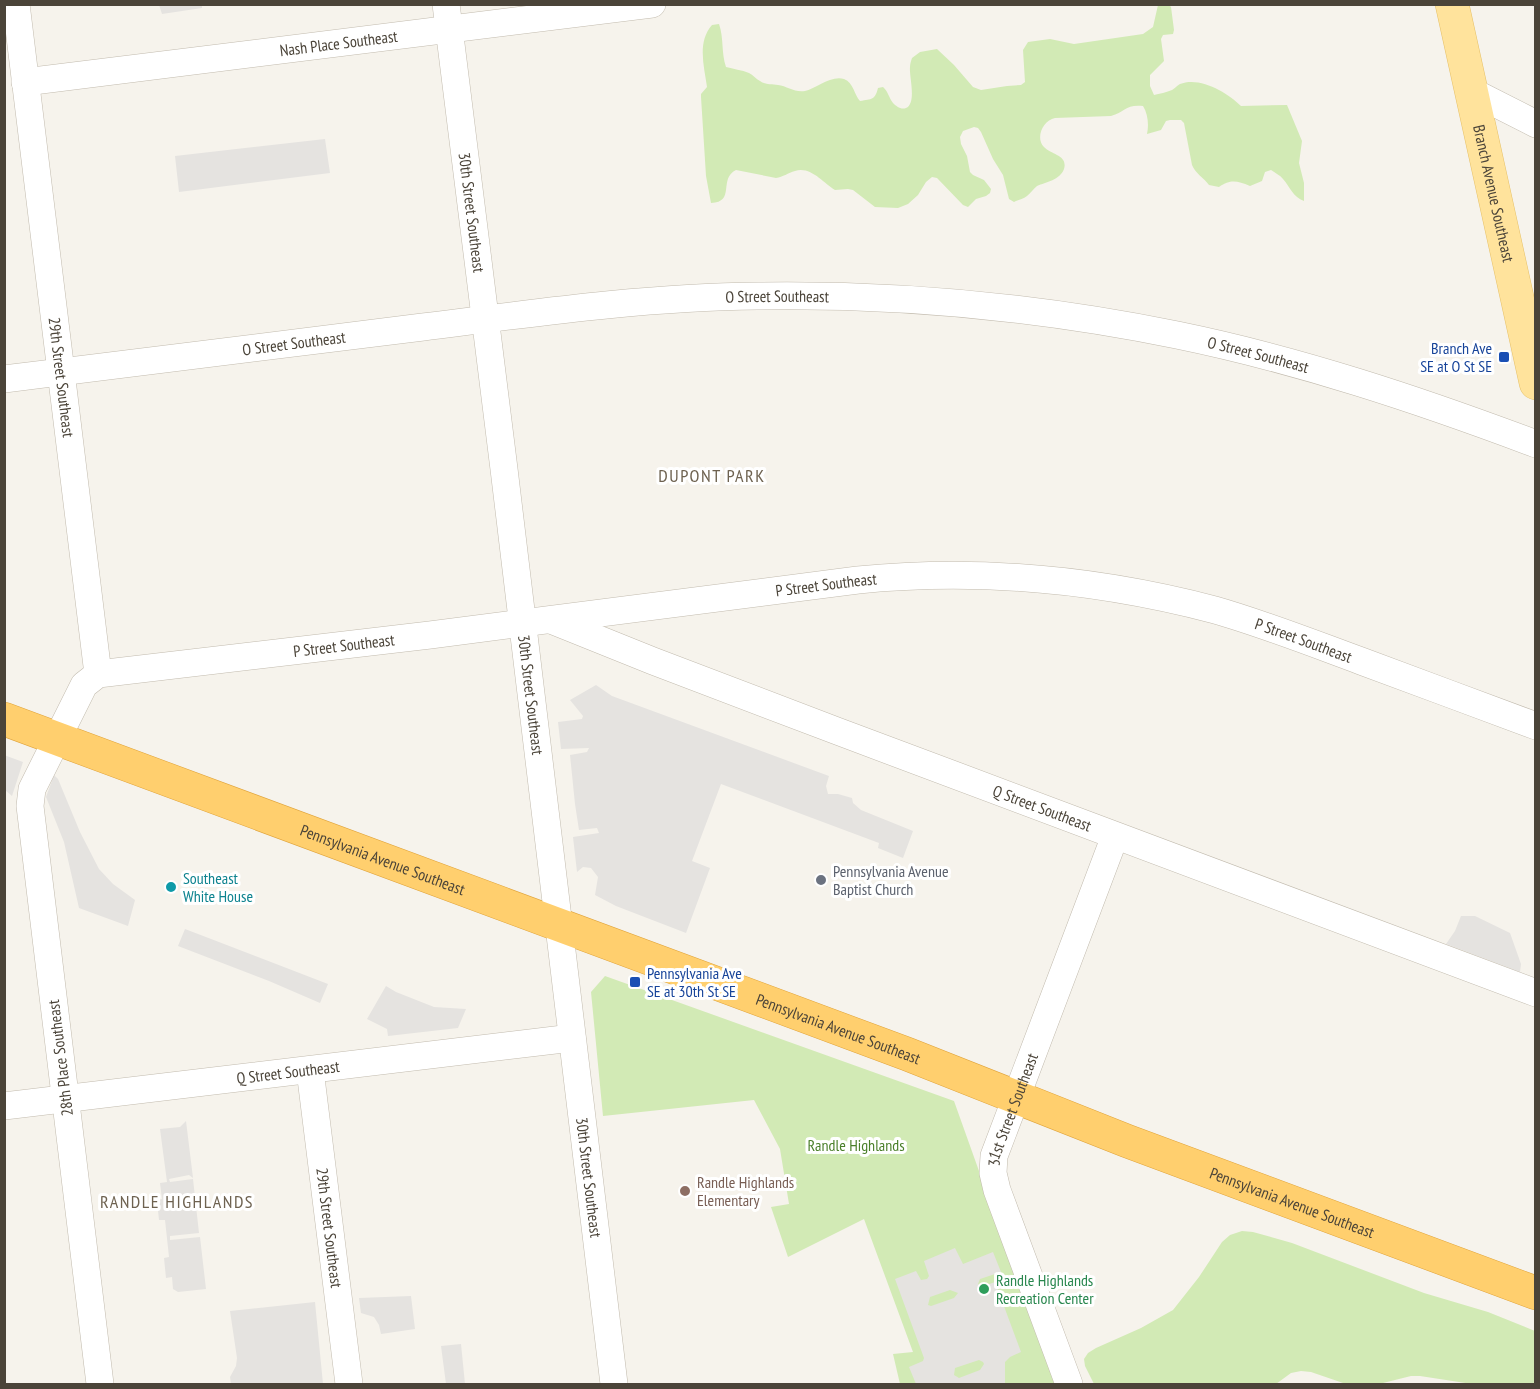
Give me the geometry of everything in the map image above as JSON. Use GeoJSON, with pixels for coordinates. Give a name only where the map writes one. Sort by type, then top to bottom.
{"type":"FeatureCollection","features":[{"type":"Feature","properties":{"kind":"highway","name":"Pennsylvania Avenue Southeast"},"geometry":{"type":"LineString","coordinates":[[4,719],[50,751],[558,925],[907,1054],[1127,1141],[1536,1293]]}},
{"type":"Feature","properties":{"kind":"main road","name":"Branch Avenue Southeast"},"geometry":{"type":"LineString","coordinates":[[1452,4],[1536,383]]}},
{"type":"Feature","properties":{"kind":"street","name":"29th Street Southeast"},"geometry":{"type":"LineString","coordinates":[[16,4],[98,674]]}},
{"type":"Feature","properties":{"kind":"street","name":"Nash Place Southeast"},"geometry":{"type":"LineString","coordinates":[[26,82],[447,17],[652,4]]}},
{"type":"Feature","properties":{"kind":"street","name":"30th Street Southeast"},"geometry":{"type":"LineString","coordinates":[[447,17],[614,1384]]}},
{"type":"Feature","properties":{"kind":"street"},"geometry":{"type":"LineString","coordinates":[[1471,91],[1536,124]]}},
{"type":"Feature","properties":{"kind":"street","name":"O Street Southeast"},"geometry":{"type":"LineString","coordinates":[[4,379],[633,302],[757,296],[868,298],[1026,311],[1161,332],[1263,356],[1378,389],[1536,444]]}},
{"type":"Feature","properties":{"kind":"street","name":"P Street Southeast"},"geometry":{"type":"LineString","coordinates":[[98,674],[889,577],[940,574],[981,575],[1055,580],[1112,588],[1239,618],[1286,633],[1536,726]]}},
{"type":"Feature","properties":{"kind":"street","name":"Q Street Southeast"},"geometry":{"type":"LineString","coordinates":[[550,619],[653,661],[1536,993]]}},
{"type":"Feature","properties":{"kind":"street"},"geometry":{"type":"LineString","coordinates":[[50,751],[84,685],[98,674]]}},
{"type":"Feature","properties":{"kind":"street","name":"28th Place Southeast"},"geometry":{"type":"LineString","coordinates":[[50,751],[32,789],[30,807],[100,1384]]}},
{"type":"Feature","properties":{"kind":"street","name":"31st Street Southeast"},"geometry":{"type":"LineString","coordinates":[[1069,1384],[997,1190],[993,1173],[994,1156],[1115,836]]}},
{"type":"Feature","properties":{"kind":"street","name":"Q Street Southeast"},"geometry":{"type":"LineString","coordinates":[[4,1106],[572,1038]]}},
{"type":"Feature","properties":{"kind":"street","name":"29th Street Southeast"},"geometry":{"type":"LineString","coordinates":[[310,1070],[349,1384]]}},
{"type":"Feature","properties":{"kind":"green space"},"geometry":{"type":"Polygon","coordinates":[[[1158,5],[1171,7],[1174,30],[1173,34],[1163,35],[1161,39],[1164,61],[1150,75],[1150,86],[1154,95],[1172,90],[1180,84],[1196,82],[1221,91],[1241,106],[1287,105],[1302,141],[1299,163],[1304,183],[1304,201],[1271,170],[1265,172],[1262,181],[1250,186],[1234,182],[1219,187],[1209,185],[1192,165],[1184,123],[1181,120],[1166,121],[1161,130],[1147,134],[1146,112],[1143,106],[1137,106],[1129,107],[1111,116],[1055,118],[1047,122],[1040,134],[1041,143],[1047,150],[1062,158],[1065,164],[1064,169],[1056,178],[1037,186],[1027,196],[1014,202],[1009,199],[1003,175],[981,132],[974,127],[963,131],[960,137],[961,144],[967,156],[970,172],[984,180],[991,189],[990,193],[976,199],[968,207],[963,205],[937,178],[932,177],[926,182],[918,195],[908,204],[898,208],[875,207],[853,190],[835,190],[812,173],[801,170],[776,178],[736,170],[728,179],[723,199],[711,203],[706,176],[701,94],[707,87],[703,63],[704,39],[712,25],[719,24],[726,67],[749,73],[764,83],[798,91],[809,90],[834,79],[844,79],[850,83],[860,101],[872,98],[876,95],[878,88],[883,87],[893,103],[906,108],[911,101],[911,61],[920,52],[937,49],[973,87],[981,90],[1021,85],[1025,82],[1023,50],[1028,42],[1050,39],[1074,44],[1143,34],[1153,27],[1158,5]]]}},
{"type":"Feature","properties":{"kind":"green space","name":"Randle Highlands"},"geometry":{"type":"Polygon","coordinates":[[[605,976],[954,1101],[1055,1384],[900,1384],[893,1354],[913,1352],[864,1219],[788,1257],[771,1207],[789,1204],[780,1149],[754,1100],[603,1116],[591,992],[605,976]]]}},
{"type":"Feature","properties":{"kind":"green space"},"geometry":{"type":"Polygon","coordinates":[[[1242,1231],[1292,1243],[1424,1293],[1488,1312],[1535,1331],[1535,1384],[1472,1384],[1411,1376],[1379,1384],[1346,1384],[1311,1372],[1301,1371],[1291,1373],[1276,1384],[1094,1384],[1085,1366],[1084,1359],[1088,1353],[1173,1310],[1199,1277],[1222,1242],[1230,1235],[1242,1231]]]}},
{"type":"Feature","properties":{"kind":"shaded area"},"geometry":{"type":"Polygon","coordinates":[[[159,4],[202,5],[202,8],[162,14],[159,4]]]}},
{"type":"Feature","properties":{"kind":"shaded area"},"geometry":{"type":"Polygon","coordinates":[[[325,139],[330,173],[179,192],[175,156],[325,139]]]}},
{"type":"Feature","properties":{"kind":"shaded area"},"geometry":{"type":"Polygon","coordinates":[[[596,685],[612,696],[829,776],[826,786],[828,794],[852,798],[853,803],[861,810],[913,831],[903,858],[878,848],[879,843],[721,784],[692,861],[710,868],[686,933],[616,906],[595,895],[598,877],[591,868],[583,867],[577,872],[573,837],[599,833],[597,828],[579,830],[575,804],[570,755],[587,752],[589,748],[561,749],[558,722],[582,719],[583,716],[570,700],[596,685]]]}},
{"type":"Feature","properties":{"kind":"shaded area"},"geometry":{"type":"Polygon","coordinates":[[[4,755],[23,762],[12,796],[5,790],[4,755]]]}},
{"type":"Feature","properties":{"kind":"shaded area"},"geometry":{"type":"Polygon","coordinates":[[[54,775],[58,779],[80,832],[99,869],[113,884],[135,900],[128,926],[79,908],[64,842],[46,797],[54,775]]]}},
{"type":"Feature","properties":{"kind":"shaded area"},"geometry":{"type":"Polygon","coordinates":[[[1461,916],[1475,916],[1510,933],[1521,964],[1520,972],[1446,944],[1461,916]]]}},
{"type":"Feature","properties":{"kind":"shaded area"},"geometry":{"type":"Polygon","coordinates":[[[185,929],[328,984],[320,1003],[178,946],[185,929]]]}},
{"type":"Feature","properties":{"kind":"shaded area"},"geometry":{"type":"Polygon","coordinates":[[[386,986],[434,1007],[466,1009],[458,1028],[388,1036],[387,1029],[367,1019],[386,986]]]}},
{"type":"Feature","properties":{"kind":"shaded area"},"geometry":{"type":"Polygon","coordinates":[[[186,1121],[193,1178],[189,1175],[169,1179],[170,1182],[193,1179],[199,1233],[170,1236],[170,1240],[200,1237],[206,1289],[178,1292],[173,1289],[172,1277],[166,1278],[164,1258],[169,1257],[165,1220],[159,1220],[157,1201],[162,1199],[160,1183],[167,1182],[160,1129],[180,1127],[186,1121]]]}},
{"type":"Feature","properties":{"kind":"shaded area"},"geometry":{"type":"Polygon","coordinates":[[[955,1248],[963,1264],[993,1252],[1001,1272],[980,1279],[978,1284],[981,1287],[995,1282],[1021,1352],[1005,1362],[1005,1384],[916,1384],[909,1367],[923,1361],[924,1358],[895,1279],[916,1271],[921,1280],[927,1279],[929,1276],[924,1261],[955,1248]],[[950,1290],[930,1297],[928,1305],[954,1298],[958,1293],[950,1290]],[[979,1360],[955,1368],[954,1375],[959,1378],[980,1370],[984,1364],[979,1360]]]}},
{"type":"Feature","properties":{"kind":"shaded area"},"geometry":{"type":"Polygon","coordinates":[[[411,1296],[415,1329],[381,1334],[374,1317],[361,1313],[359,1298],[411,1296]]]}},
{"type":"Feature","properties":{"kind":"shaded area"},"geometry":{"type":"Polygon","coordinates":[[[315,1302],[323,1384],[231,1384],[230,1377],[236,1366],[237,1358],[230,1311],[315,1302]]]}},
{"type":"Feature","properties":{"kind":"shaded area"},"geometry":{"type":"Polygon","coordinates":[[[461,1344],[465,1384],[446,1384],[441,1346],[461,1344]]]}},
{"type":"Feature","properties":{"kind":"place","name":"Branch Ave SE at O St SE"},"geometry":{"type":"Point","coordinates":[1504,357]}},
{"type":"Feature","properties":{"kind":"place","name":"Pennsylvania Avenue Baptist Church"},"geometry":{"type":"Point","coordinates":[821,880]}},
{"type":"Feature","properties":{"kind":"place","name":"Southeast White House"},"geometry":{"type":"Point","coordinates":[171,887]}},
{"type":"Feature","properties":{"kind":"place","name":"Pennsylvania Ave SE at 30th St SE"},"geometry":{"type":"Point","coordinates":[635,982]}},
{"type":"Feature","properties":{"kind":"place","name":"Randle Highlands Elementary"},"geometry":{"type":"Point","coordinates":[685,1191]}},
{"type":"Feature","properties":{"kind":"place","name":"Randle Highlands Recreation Center"},"geometry":{"type":"Point","coordinates":[984,1289]}},
{"type":"Feature","properties":{"kind":"district","name":"DUPONT PARK"},"geometry":{"type":"Point","coordinates":[712,476]}},
{"type":"Feature","properties":{"kind":"district","name":"RANDLE HIGHLANDS"},"geometry":{"type":"Point","coordinates":[177,1202]}}]}
